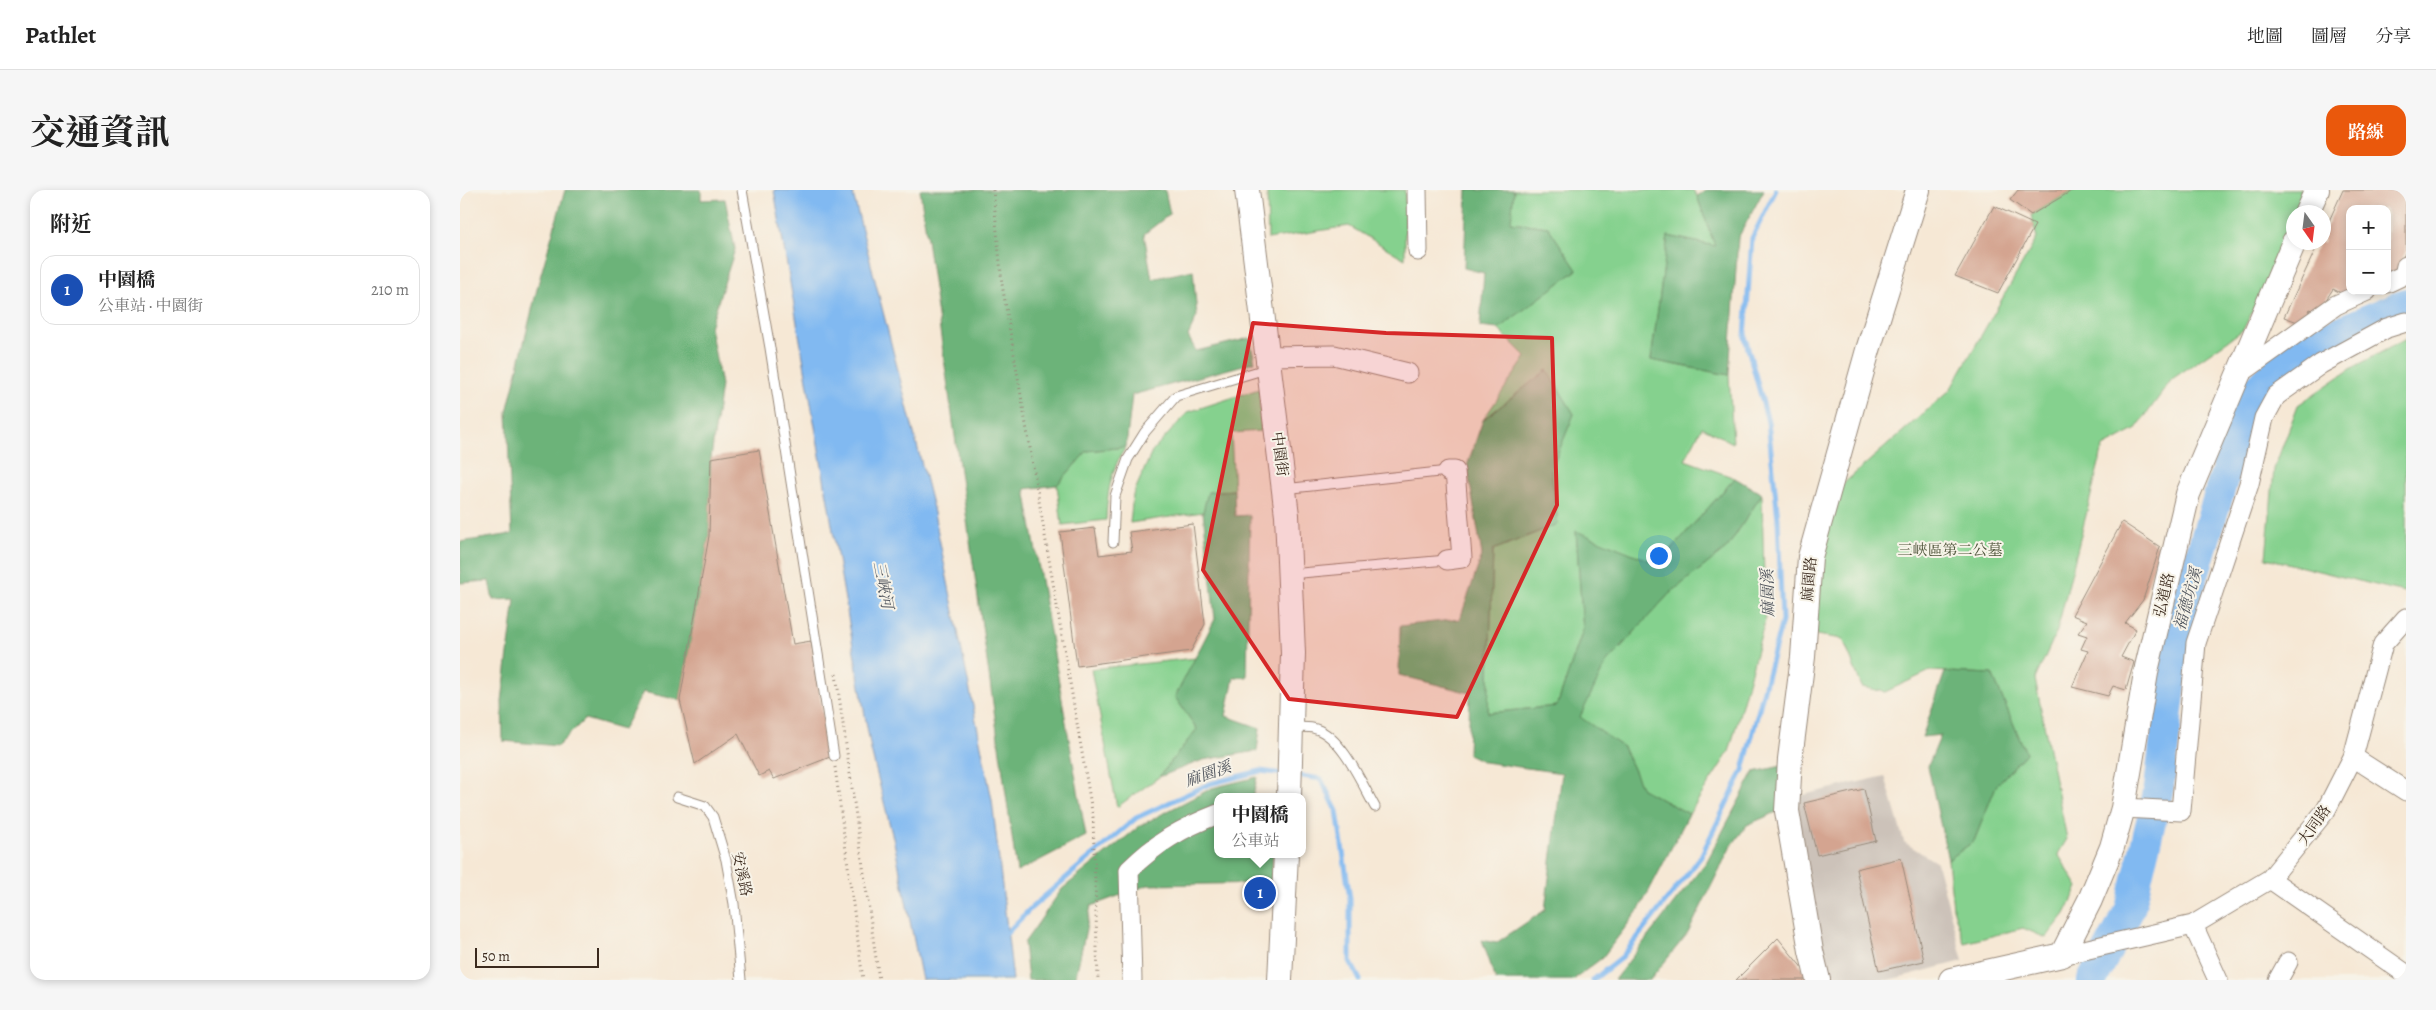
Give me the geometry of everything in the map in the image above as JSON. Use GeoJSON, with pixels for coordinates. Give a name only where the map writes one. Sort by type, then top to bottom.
{"type":"FeatureCollection","features":[{"type":"Feature","properties":{"kind":"street","name":"中園街"},"geometry":{"type":"LineString","coordinates":[[1247,190],[1284,489],[1290,574],[1292,723],[1289,793]]}},
{"type":"Feature","properties":{"kind":"street"},"geometry":{"type":"LineString","coordinates":[[1417,190],[1418,251]]}},
{"type":"Feature","properties":{"kind":"street","name":"麻園路"},"geometry":{"type":"LineString","coordinates":[[1818,980],[1811,951],[1787,811],[1790,759],[1803,657],[1810,557],[1868,350],[1918,190]]}},
{"type":"Feature","properties":{"kind":"street"},"geometry":{"type":"LineString","coordinates":[[2310,205],[2317,190]]}},
{"type":"Feature","properties":{"kind":"street","name":"弘道路"},"geometry":{"type":"LineString","coordinates":[[2062,955],[2090,900],[2130,808],[2147,668],[2188,494],[2291,250]]}},
{"type":"Feature","properties":{"kind":"street"},"geometry":{"type":"LineString","coordinates":[[2391,280],[2404,275],[2406,266]]}},
{"type":"Feature","properties":{"kind":"street"},"geometry":{"type":"LineString","coordinates":[[2238,375],[2336,305],[2359,295]]}},
{"type":"Feature","properties":{"kind":"street"},"geometry":{"type":"LineString","coordinates":[[2130,808],[2181,811],[2196,643],[2249,484],[2264,418],[2276,396],[2321,364],[2387,328],[2406,322]]}},
{"type":"Feature","properties":{"kind":"street"},"geometry":{"type":"LineString","coordinates":[[1268,362],[1334,355],[1408,373]]}},
{"type":"Feature","properties":{"kind":"street"},"geometry":{"type":"LineString","coordinates":[[1447,560],[1462,558],[1455,471],[1448,471]]}},
{"type":"Feature","properties":{"kind":"street","name":"大同路"},"geometry":{"type":"LineString","coordinates":[[2062,955],[2193,924],[2270,879],[2296,850],[2326,810],[2353,757],[2384,644],[2406,618]]}},
{"type":"Feature","properties":{"kind":"street"},"geometry":{"type":"LineString","coordinates":[[2353,757],[2406,791]]}},
{"type":"Feature","properties":{"kind":"street"},"geometry":{"type":"LineString","coordinates":[[1132,980],[1129,870],[1150,849],[1188,826],[1214,816]]}},
{"type":"Feature","properties":{"kind":"street"},"geometry":{"type":"LineString","coordinates":[[1280,980],[1286,858]]}},
{"type":"Feature","properties":{"kind":"street"},"geometry":{"type":"LineString","coordinates":[[2270,879],[2406,974]]}},
{"type":"Feature","properties":{"kind":"street"},"geometry":{"type":"LineString","coordinates":[[2193,924],[2218,980]]}},
{"type":"Feature","properties":{"kind":"street"},"geometry":{"type":"LineString","coordinates":[[1951,980],[2062,955]]}},
{"type":"Feature","properties":{"kind":"street"},"geometry":{"type":"LineString","coordinates":[[2278,980],[2288,962]]}},
{"type":"Feature","properties":{"kind":"lane"},"geometry":{"type":"LineString","coordinates":[[742,190],[770,348],[834,756]]}},
{"type":"Feature","properties":{"kind":"lane"},"geometry":{"type":"LineString","coordinates":[[1114,542],[1115,496],[1128,459],[1145,432],[1176,396],[1268,362]]}},
{"type":"Feature","properties":{"kind":"lane"},"geometry":{"type":"LineString","coordinates":[[1284,489],[1448,471]]}},
{"type":"Feature","properties":{"kind":"lane"},"geometry":{"type":"LineString","coordinates":[[1290,574],[1447,560]]}},
{"type":"Feature","properties":{"kind":"lane"},"geometry":{"type":"LineString","coordinates":[[1292,723],[1316,729],[1331,738],[1346,757],[1375,807]]}},
{"type":"Feature","properties":{"kind":"lane","name":"安溪路"},"geometry":{"type":"LineString","coordinates":[[677,797],[705,806],[713,817],[726,860],[734,904],[741,980]]}},
{"type":"Feature","properties":{"kind":"path"},"geometry":{"type":"LineString","coordinates":[[993,190],[1002,284],[1093,817],[1098,980]]}},
{"type":"Feature","properties":{"kind":"path"},"geometry":{"type":"LineString","coordinates":[[834,756],[863,980]]}},
{"type":"Feature","properties":{"kind":"highlighted area"},"geometry":{"type":"Polygon","coordinates":[[[1253,323],[1386,333],[1552,338],[1557,505],[1457,717],[1289,699],[1203,570],[1253,323]]]}},
{"type":"Feature","properties":{"kind":"shaded area"},"geometry":{"type":"Polygon","coordinates":[[[1885,776],[1904,842],[1937,863],[1963,961],[1889,980],[1825,980],[1794,797],[1885,776]]]}},
{"type":"Feature","properties":{"kind":"green space"},"geometry":{"type":"Polygon","coordinates":[[[565,190],[701,190],[701,200],[725,199],[735,249],[710,327],[721,385],[711,458],[709,536],[680,700],[643,692],[623,730],[585,719],[558,746],[503,741],[502,701],[515,599],[493,600],[489,581],[460,583],[460,542],[512,534],[507,412],[539,281],[565,190]]]}},
{"type":"Feature","properties":{"kind":"green space"},"geometry":{"type":"Polygon","coordinates":[[[920,190],[1165,190],[1170,214],[1144,234],[1152,279],[1193,270],[1197,316],[1188,336],[1196,351],[1250,338],[1255,362],[1132,395],[1126,447],[1087,451],[1057,485],[1025,489],[1086,836],[1017,872],[920,190]]]}},
{"type":"Feature","properties":{"kind":"green space"},"geometry":{"type":"Polygon","coordinates":[[[1267,190],[1405,190],[1405,259],[1349,226],[1268,239],[1267,190]]]}},
{"type":"Feature","properties":{"kind":"green space"},"geometry":{"type":"Polygon","coordinates":[[[1467,190],[1514,190],[1511,222],[1548,227],[1577,270],[1498,329],[1480,327],[1484,273],[1464,268],[1467,190]]]}},
{"type":"Feature","properties":{"kind":"green space"},"geometry":{"type":"Polygon","coordinates":[[[1514,190],[1693,190],[1697,196],[1715,246],[1668,236],[1651,360],[1729,375],[1733,443],[1702,427],[1685,460],[1735,478],[1658,564],[1576,532],[1583,630],[1557,706],[1488,713],[1493,550],[1558,524],[1551,470],[1574,414],[1547,370],[1483,420],[1526,357],[1498,329],[1577,270],[1548,227],[1510,222],[1514,190]]]}},
{"type":"Feature","properties":{"kind":"green space"},"geometry":{"type":"Polygon","coordinates":[[[1707,190],[1764,190],[1738,238],[1729,375],[1651,360],[1668,236],[1715,246],[1697,196],[1707,190]]]}},
{"type":"Feature","properties":{"kind":"green space","name":"三峽區第二公墓"},"geometry":{"type":"Polygon","coordinates":[[[2073,190],[2306,190],[2300,205],[2286,205],[2286,238],[2273,271],[2243,330],[2172,379],[2135,430],[2103,447],[2057,631],[2035,679],[2067,839],[2058,854],[2078,887],[2065,914],[2046,938],[2023,928],[1964,943],[1953,908],[1948,860],[1974,841],[1996,786],[2026,753],[1992,674],[1930,671],[1885,692],[1862,687],[1843,639],[1816,635],[1814,577],[1835,491],[1950,390],[2037,238],[2031,215],[2073,190]]]}},
{"type":"Feature","properties":{"kind":"green space"},"geometry":{"type":"Polygon","coordinates":[[[2406,339],[2406,589],[2404,592],[2266,558],[2274,469],[2298,405],[2352,368],[2406,339]]]}},
{"type":"Feature","properties":{"kind":"green space"},"geometry":{"type":"Polygon","coordinates":[[[1547,370],[1574,414],[1551,470],[1558,524],[1493,550],[1488,713],[1557,706],[1583,630],[1576,531],[1658,564],[1735,478],[1762,494],[1727,548],[1669,594],[1606,663],[1580,717],[1623,747],[1642,789],[1689,814],[1640,908],[1602,958],[1573,980],[1496,980],[1482,940],[1496,943],[1545,910],[1562,773],[1484,762],[1468,754],[1470,693],[1399,675],[1400,626],[1460,619],[1482,555],[1467,466],[1483,420],[1547,370]]]}},
{"type":"Feature","properties":{"kind":"green space"},"geometry":{"type":"Polygon","coordinates":[[[1259,389],[1261,431],[1231,433],[1234,490],[1208,492],[1203,512],[1130,523],[1133,495],[1152,452],[1188,412],[1259,389]]]}},
{"type":"Feature","properties":{"kind":"green space"},"geometry":{"type":"Polygon","coordinates":[[[1126,447],[1113,472],[1107,501],[1106,520],[1062,525],[1057,485],[1087,451],[1126,447]]]}},
{"type":"Feature","properties":{"kind":"green space"},"geometry":{"type":"Polygon","coordinates":[[[1234,490],[1235,516],[1250,515],[1247,677],[1234,677],[1226,716],[1260,728],[1257,751],[1203,760],[1159,777],[1197,729],[1175,697],[1215,619],[1203,512],[1208,492],[1234,490]]]}},
{"type":"Feature","properties":{"kind":"green space"},"geometry":{"type":"Polygon","coordinates":[[[1762,494],[1765,621],[1729,752],[1689,814],[1642,789],[1623,747],[1579,718],[1606,663],[1669,594],[1727,548],[1762,494]]]}},
{"type":"Feature","properties":{"kind":"green space"},"geometry":{"type":"Polygon","coordinates":[[[1196,658],[1175,697],[1197,729],[1159,777],[1117,807],[1091,669],[1196,658]]]}},
{"type":"Feature","properties":{"kind":"green space"},"geometry":{"type":"Polygon","coordinates":[[[1945,672],[1992,674],[2026,753],[1996,786],[1974,841],[1948,860],[1928,766],[1941,735],[1922,737],[1945,672]]]}},
{"type":"Feature","properties":{"kind":"green space"},"geometry":{"type":"Polygon","coordinates":[[[1782,766],[1779,811],[1747,825],[1730,848],[1688,933],[1650,980],[1614,980],[1707,861],[1754,772],[1782,766]]]}},
{"type":"Feature","properties":{"kind":"green space"},"geometry":{"type":"Polygon","coordinates":[[[1257,777],[1254,793],[1214,793],[1214,858],[1273,858],[1271,883],[1148,885],[1091,906],[1075,980],[1028,980],[1024,943],[1062,889],[1141,825],[1212,788],[1257,777]]]}},
{"type":"Feature","properties":{"kind":"water","name":"三峽河"},"geometry":{"type":"Polygon","coordinates":[[[774,190],[852,190],[933,508],[992,800],[1013,980],[922,980],[894,842],[871,750],[774,190]]]}},
{"type":"Feature","properties":{"kind":"building"},"geometry":{"type":"Polygon","coordinates":[[[2018,190],[2073,190],[2031,215],[2010,200],[2018,190]]]}},
{"type":"Feature","properties":{"kind":"building"},"geometry":{"type":"Polygon","coordinates":[[[2343,190],[2396,190],[2406,195],[2406,251],[2395,274],[2391,273],[2391,205],[2346,205],[2346,295],[2348,295],[2347,296],[2333,289],[2318,312],[2310,309],[2303,324],[2284,317],[2315,250],[2331,250],[2331,217],[2343,190]]]}},
{"type":"Feature","properties":{"kind":"building"},"geometry":{"type":"Polygon","coordinates":[[[1994,206],[2035,225],[1998,293],[1955,276],[1994,206]]]}},
{"type":"Feature","properties":{"kind":"building"},"geometry":{"type":"Polygon","coordinates":[[[759,450],[793,644],[811,641],[830,757],[774,779],[769,771],[759,776],[738,734],[695,764],[680,700],[709,536],[711,458],[759,450]]]}},
{"type":"Feature","properties":{"kind":"building"},"geometry":{"type":"Polygon","coordinates":[[[2122,522],[2160,547],[2143,600],[2125,623],[2136,629],[2121,657],[2134,662],[2126,690],[2113,686],[2108,696],[2072,687],[2088,651],[2081,649],[2087,636],[2078,633],[2087,621],[2072,615],[2122,522]]]}},
{"type":"Feature","properties":{"kind":"building"},"geometry":{"type":"Polygon","coordinates":[[[1193,524],[1205,624],[1191,651],[1077,666],[1060,532],[1095,528],[1099,555],[1132,551],[1129,532],[1193,524]]]}},
{"type":"Feature","properties":{"kind":"building"},"geometry":{"type":"Polygon","coordinates":[[[1864,789],[1876,841],[1817,855],[1804,803],[1864,789]]]}},
{"type":"Feature","properties":{"kind":"building"},"geometry":{"type":"Polygon","coordinates":[[[1901,858],[1924,961],[1879,971],[1856,869],[1901,858]]]}},
{"type":"Feature","properties":{"kind":"building"},"geometry":{"type":"Polygon","coordinates":[[[1778,938],[1812,980],[1736,980],[1778,938]]]}},
{"type":"Feature","properties":{"kind":"waterway","name":"麻園溪"},"geometry":{"type":"LineString","coordinates":[[1593,980],[1622,957],[1700,858],[1743,770],[1782,621],[1778,519],[1768,422],[1745,337],[1752,238],[1776,190]]}},
{"type":"Feature","properties":{"kind":"waterway","name":"福德坑溪"},"geometry":{"type":"LineString","coordinates":[[2092,980],[2130,909],[2159,788],[2178,627],[2249,396],[2302,347],[2406,303]]}},
{"type":"Feature","properties":{"kind":"waterway","name":"麻園溪"},"geometry":{"type":"LineString","coordinates":[[1004,936],[1031,908],[1136,818],[1209,784],[1260,771],[1284,774]]}},
{"type":"Feature","properties":{"kind":"waterway","name":"麻園溪"},"geometry":{"type":"LineString","coordinates":[[1295,775],[1321,779],[1337,811],[1350,899],[1350,961],[1360,980]]}},
{"type":"Feature","properties":{"kind":"place","name":"中園橋"},"geometry":{"type":"Point","coordinates":[1260,893]}}]}
